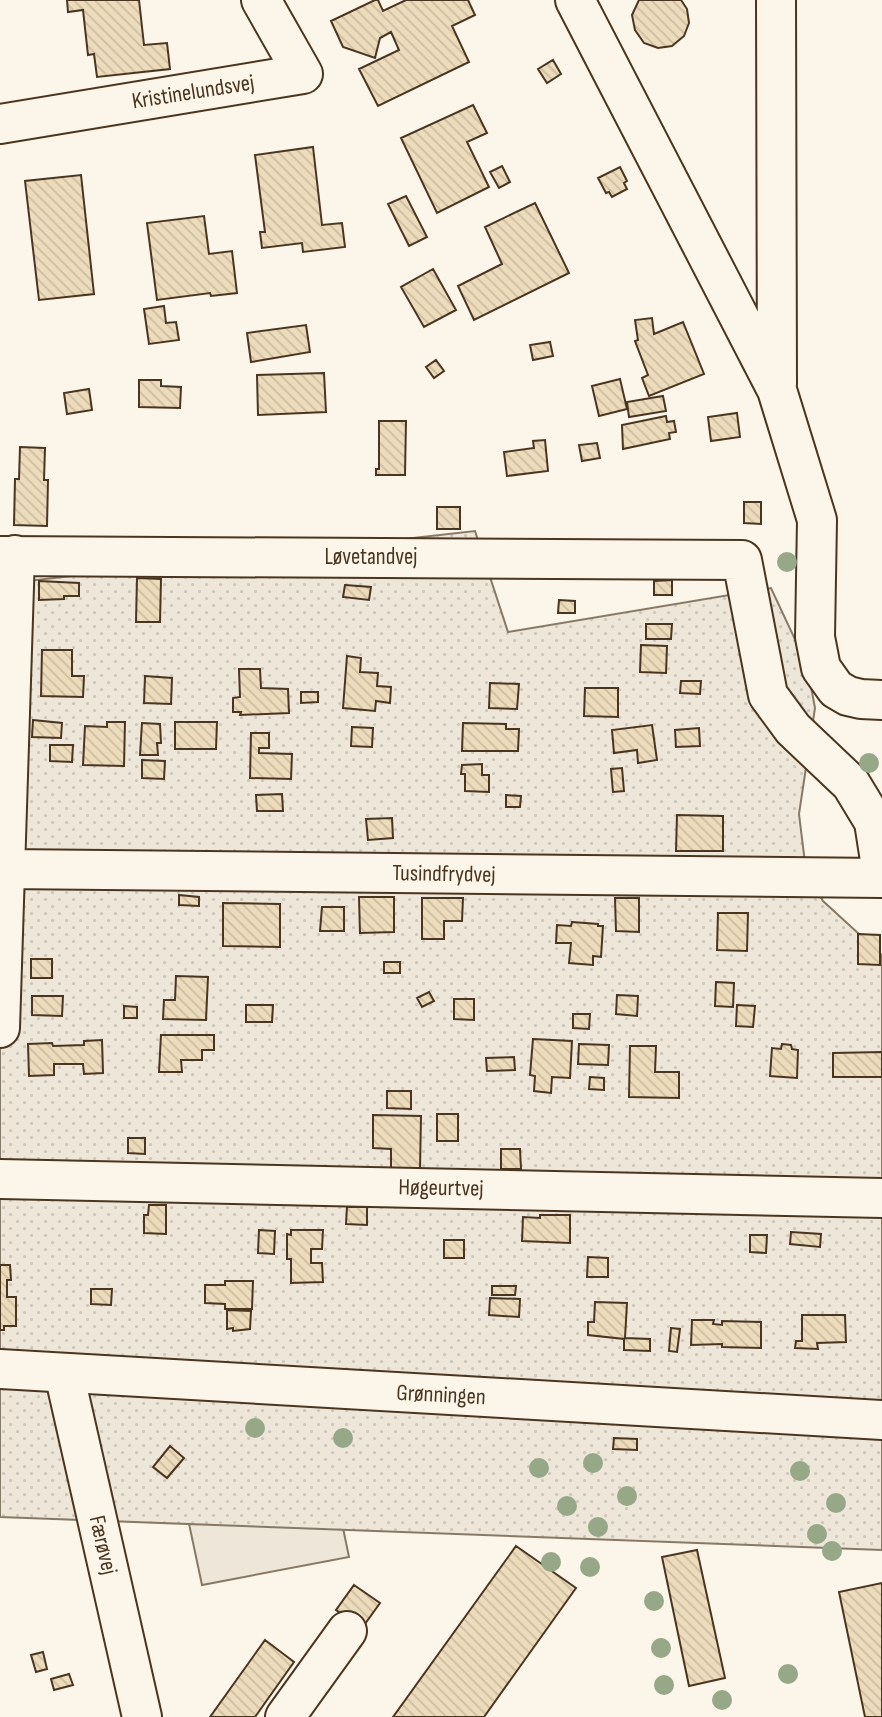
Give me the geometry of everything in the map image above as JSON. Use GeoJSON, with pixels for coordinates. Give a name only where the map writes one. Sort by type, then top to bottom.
{"type":"FeatureCollection","features":[{"type":"Feature","properties":{"kind":"main road","name":"Kristinelundsvej"},"geometry":{"type":"LineString","coordinates":[[0,124],[303,74],[261,0]]}},
{"type":"Feature","properties":{"kind":"main road"},"geometry":{"type":"LineString","coordinates":[[575,0],[777,390],[817,520],[815,637],[821,668],[836,689],[848,696],[882,700]]}},
{"type":"Feature","properties":{"kind":"main road"},"geometry":{"type":"LineString","coordinates":[[776,0],[777,390]]}},
{"type":"Feature","properties":{"kind":"main road"},"geometry":{"type":"LineString","coordinates":[[0,1028],[6,869],[8,556]]}},
{"type":"Feature","properties":{"kind":"main road","name":"Løvetandvej"},"geometry":{"type":"LineString","coordinates":[[8,556],[742,560],[768,695],[793,729],[851,784],[874,822],[882,873]]}},
{"type":"Feature","properties":{"kind":"main road","name":"Tusindfrydvej"},"geometry":{"type":"LineString","coordinates":[[6,869],[882,878]]}},
{"type":"Feature","properties":{"kind":"main road","name":"Høgeurtvej"},"geometry":{"type":"LineString","coordinates":[[0,1179],[882,1198]]}},
{"type":"Feature","properties":{"kind":"main road","name":"Grønningen"},"geometry":{"type":"LineString","coordinates":[[0,1369],[882,1420]]}},
{"type":"Feature","properties":{"kind":"main road","name":"Færøvej"},"geometry":{"type":"LineString","coordinates":[[64,1373],[142,1717]]}},
{"type":"Feature","properties":{"kind":"main road"},"geometry":{"type":"LineString","coordinates":[[285,1717],[347,1631]]}},
{"type":"Feature","properties":{"kind":"shaded area"},"geometry":{"type":"Polygon","coordinates":[[[475,531],[508,632],[771,588],[807,665],[815,708],[799,814],[806,871],[823,901],[882,955],[882,1550],[0,1517],[0,584],[475,531]]]}},
{"type":"Feature","properties":{"kind":"shaded area"},"geometry":{"type":"Polygon","coordinates":[[[335,1489],[349,1557],[202,1585],[188,1519],[335,1489]]]}},
{"type":"Feature","properties":{"kind":"building"},"geometry":{"type":"Polygon","coordinates":[[[67,0],[139,0],[144,45],[167,43],[170,69],[97,77],[94,54],[88,55],[83,10],[68,12],[67,0]]]}},
{"type":"Feature","properties":{"kind":"building"},"geometry":{"type":"Polygon","coordinates":[[[378,0],[383,11],[406,0],[468,0],[475,15],[452,26],[469,62],[378,106],[359,69],[399,50],[391,32],[380,38],[375,58],[343,47],[331,21],[378,0]]]}},
{"type":"Feature","properties":{"kind":"building"},"geometry":{"type":"Polygon","coordinates":[[[639,0],[681,0],[687,9],[689,23],[684,36],[672,46],[658,48],[644,43],[635,30],[632,15],[639,0]]]}},
{"type":"Feature","properties":{"kind":"building"},"geometry":{"type":"Polygon","coordinates":[[[553,60],[561,74],[547,83],[538,69],[553,60]]]}},
{"type":"Feature","properties":{"kind":"building"},"geometry":{"type":"Polygon","coordinates":[[[473,105],[487,133],[467,142],[489,187],[437,213],[401,138],[473,105]]]}},
{"type":"Feature","properties":{"kind":"building"},"geometry":{"type":"Polygon","coordinates":[[[313,147],[322,225],[342,223],[345,247],[303,252],[302,243],[262,248],[260,232],[265,232],[255,155],[313,147]]]}},
{"type":"Feature","properties":{"kind":"building"},"geometry":{"type":"Polygon","coordinates":[[[502,166],[510,182],[499,188],[490,172],[502,166]]]}},
{"type":"Feature","properties":{"kind":"building"},"geometry":{"type":"Polygon","coordinates":[[[620,167],[627,181],[624,183],[627,189],[612,197],[609,192],[606,193],[598,178],[620,167]]]}},
{"type":"Feature","properties":{"kind":"building"},"geometry":{"type":"Polygon","coordinates":[[[81,175],[94,294],[39,300],[25,181],[81,175]]]}},
{"type":"Feature","properties":{"kind":"building"},"geometry":{"type":"Polygon","coordinates":[[[406,196],[427,237],[409,246],[388,204],[406,196]]]}},
{"type":"Feature","properties":{"kind":"building"},"geometry":{"type":"Polygon","coordinates":[[[535,203],[569,273],[474,320],[458,286],[502,264],[485,227],[535,203]]]}},
{"type":"Feature","properties":{"kind":"building"},"geometry":{"type":"Polygon","coordinates":[[[204,216],[209,254],[232,251],[237,293],[211,296],[210,293],[157,300],[147,223],[204,216]]]}},
{"type":"Feature","properties":{"kind":"building"},"geometry":{"type":"Polygon","coordinates":[[[433,269],[456,310],[424,327],[401,287],[433,269]]]}},
{"type":"Feature","properties":{"kind":"building"},"geometry":{"type":"Polygon","coordinates":[[[164,306],[166,323],[176,322],[179,340],[149,344],[144,309],[164,306]]]}},
{"type":"Feature","properties":{"kind":"building"},"geometry":{"type":"Polygon","coordinates":[[[652,318],[654,334],[683,322],[704,374],[649,396],[642,378],[648,375],[635,341],[638,340],[635,320],[652,318]]]}},
{"type":"Feature","properties":{"kind":"building"},"geometry":{"type":"Polygon","coordinates":[[[306,325],[310,352],[251,362],[247,333],[306,325]]]}},
{"type":"Feature","properties":{"kind":"building"},"geometry":{"type":"Polygon","coordinates":[[[550,342],[553,356],[533,360],[530,345],[550,342]]]}},
{"type":"Feature","properties":{"kind":"building"},"geometry":{"type":"Polygon","coordinates":[[[436,360],[444,371],[434,378],[426,367],[436,360]]]}},
{"type":"Feature","properties":{"kind":"building"},"geometry":{"type":"Polygon","coordinates":[[[324,373],[326,412],[258,415],[257,375],[324,373]]]}},
{"type":"Feature","properties":{"kind":"building"},"geometry":{"type":"Polygon","coordinates":[[[620,379],[627,409],[599,416],[592,386],[620,379]]]}},
{"type":"Feature","properties":{"kind":"building"},"geometry":{"type":"Polygon","coordinates":[[[139,380],[161,380],[161,386],[181,387],[180,408],[139,407],[139,380]]]}},
{"type":"Feature","properties":{"kind":"building"},"geometry":{"type":"Polygon","coordinates":[[[89,389],[92,410],[67,414],[64,393],[89,389]]]}},
{"type":"Feature","properties":{"kind":"building"},"geometry":{"type":"Polygon","coordinates":[[[663,396],[666,411],[629,417],[627,402],[663,396]]]}},
{"type":"Feature","properties":{"kind":"building"},"geometry":{"type":"Polygon","coordinates":[[[737,413],[740,437],[711,441],[708,417],[737,413]]]}},
{"type":"Feature","properties":{"kind":"building"},"geometry":{"type":"Polygon","coordinates":[[[666,416],[667,422],[674,421],[676,432],[669,433],[670,439],[623,449],[622,425],[666,416]]]}},
{"type":"Feature","properties":{"kind":"building"},"geometry":{"type":"Polygon","coordinates":[[[379,421],[406,421],[405,475],[376,475],[376,469],[379,469],[379,421]]]}},
{"type":"Feature","properties":{"kind":"building"},"geometry":{"type":"Polygon","coordinates":[[[545,440],[548,471],[507,476],[504,452],[534,448],[533,441],[545,440]]]}},
{"type":"Feature","properties":{"kind":"building"},"geometry":{"type":"Polygon","coordinates":[[[597,443],[600,458],[582,461],[579,445],[597,443]]]}},
{"type":"Feature","properties":{"kind":"building"},"geometry":{"type":"Polygon","coordinates":[[[20,447],[45,448],[44,480],[48,480],[47,526],[14,525],[15,479],[19,479],[20,447]]]}},
{"type":"Feature","properties":{"kind":"building"},"geometry":{"type":"Polygon","coordinates":[[[744,502],[761,502],[761,524],[744,523],[744,502]]]}},
{"type":"Feature","properties":{"kind":"building"},"geometry":{"type":"Polygon","coordinates":[[[437,507],[460,507],[460,529],[437,529],[437,507]]]}},
{"type":"Feature","properties":{"kind":"building"},"geometry":{"type":"Polygon","coordinates":[[[137,578],[161,579],[160,622],[136,622],[137,578]]]}},
{"type":"Feature","properties":{"kind":"building"},"geometry":{"type":"Polygon","coordinates":[[[672,580],[672,595],[654,595],[654,581],[672,580]]]}},
{"type":"Feature","properties":{"kind":"building"},"geometry":{"type":"Polygon","coordinates":[[[39,581],[79,583],[79,596],[39,600],[39,581]]]}},
{"type":"Feature","properties":{"kind":"building"},"geometry":{"type":"Polygon","coordinates":[[[345,585],[371,587],[369,600],[343,597],[345,585]]]}},
{"type":"Feature","properties":{"kind":"building"},"geometry":{"type":"Polygon","coordinates":[[[559,600],[575,601],[575,613],[558,613],[559,600]]]}},
{"type":"Feature","properties":{"kind":"building"},"geometry":{"type":"Polygon","coordinates":[[[646,624],[672,624],[671,639],[646,639],[646,624]]]}},
{"type":"Feature","properties":{"kind":"building"},"geometry":{"type":"Polygon","coordinates":[[[641,645],[667,646],[666,673],[640,672],[641,645]]]}},
{"type":"Feature","properties":{"kind":"building"},"geometry":{"type":"Polygon","coordinates":[[[42,650],[72,650],[72,676],[84,676],[83,697],[41,696],[42,650]]]}},
{"type":"Feature","properties":{"kind":"building"},"geometry":{"type":"Polygon","coordinates":[[[347,656],[361,658],[360,672],[378,673],[377,686],[391,687],[390,703],[376,701],[375,711],[343,708],[347,656]]]}},
{"type":"Feature","properties":{"kind":"building"},"geometry":{"type":"Polygon","coordinates":[[[239,669],[260,669],[261,688],[288,689],[289,713],[240,715],[241,712],[233,712],[233,698],[240,697],[239,669]]]}},
{"type":"Feature","properties":{"kind":"building"},"geometry":{"type":"Polygon","coordinates":[[[145,676],[172,678],[171,704],[144,703],[145,676]]]}},
{"type":"Feature","properties":{"kind":"building"},"geometry":{"type":"Polygon","coordinates":[[[681,681],[701,681],[700,694],[680,693],[681,681]]]}},
{"type":"Feature","properties":{"kind":"building"},"geometry":{"type":"Polygon","coordinates":[[[490,683],[519,684],[517,709],[489,708],[490,683]]]}},
{"type":"Feature","properties":{"kind":"building"},"geometry":{"type":"Polygon","coordinates":[[[585,688],[618,688],[618,717],[584,716],[585,688]]]}},
{"type":"Feature","properties":{"kind":"building"},"geometry":{"type":"Polygon","coordinates":[[[301,692],[318,692],[318,702],[301,703],[301,692]]]}},
{"type":"Feature","properties":{"kind":"building"},"geometry":{"type":"Polygon","coordinates":[[[33,720],[62,723],[61,738],[32,737],[33,720]]]}},
{"type":"Feature","properties":{"kind":"building"},"geometry":{"type":"Polygon","coordinates":[[[107,722],[125,722],[124,766],[83,765],[85,726],[107,727],[107,722]]]}},
{"type":"Feature","properties":{"kind":"building"},"geometry":{"type":"Polygon","coordinates":[[[175,722],[217,722],[216,749],[175,749],[175,722]]]}},
{"type":"Feature","properties":{"kind":"building"},"geometry":{"type":"Polygon","coordinates":[[[142,723],[160,724],[161,743],[157,743],[158,755],[140,755],[142,723]]]}},
{"type":"Feature","properties":{"kind":"building"},"geometry":{"type":"Polygon","coordinates":[[[463,723],[506,724],[506,729],[519,729],[518,751],[462,751],[463,723]]]}},
{"type":"Feature","properties":{"kind":"building"},"geometry":{"type":"Polygon","coordinates":[[[652,725],[657,760],[638,763],[637,750],[614,753],[612,730],[652,725]]]}},
{"type":"Feature","properties":{"kind":"building"},"geometry":{"type":"Polygon","coordinates":[[[352,727],[373,728],[372,747],[351,746],[352,727]]]}},
{"type":"Feature","properties":{"kind":"building"},"geometry":{"type":"Polygon","coordinates":[[[699,728],[700,746],[676,747],[675,730],[699,728]]]}},
{"type":"Feature","properties":{"kind":"building"},"geometry":{"type":"Polygon","coordinates":[[[251,733],[269,733],[269,748],[259,748],[259,753],[292,754],[291,779],[250,778],[251,733]]]}},
{"type":"Feature","properties":{"kind":"building"},"geometry":{"type":"Polygon","coordinates":[[[50,745],[73,745],[72,762],[50,761],[50,745]]]}},
{"type":"Feature","properties":{"kind":"building"},"geometry":{"type":"Polygon","coordinates":[[[142,760],[165,761],[164,779],[142,778],[142,760]]]}},
{"type":"Feature","properties":{"kind":"building"},"geometry":{"type":"Polygon","coordinates":[[[482,764],[482,775],[489,775],[489,792],[465,791],[462,765],[482,764]]]}},
{"type":"Feature","properties":{"kind":"building"},"geometry":{"type":"Polygon","coordinates":[[[622,768],[624,791],[613,792],[611,769],[622,768]]]}},
{"type":"Feature","properties":{"kind":"building"},"geometry":{"type":"Polygon","coordinates":[[[282,794],[283,811],[257,811],[256,795],[282,794]]]}},
{"type":"Feature","properties":{"kind":"building"},"geometry":{"type":"Polygon","coordinates":[[[506,795],[521,796],[520,807],[506,807],[506,795]]]}},
{"type":"Feature","properties":{"kind":"building"},"geometry":{"type":"Polygon","coordinates":[[[677,815],[723,816],[723,851],[676,851],[677,815]]]}},
{"type":"Feature","properties":{"kind":"building"},"geometry":{"type":"Polygon","coordinates":[[[392,818],[393,838],[368,840],[366,819],[392,818]]]}},
{"type":"Feature","properties":{"kind":"building"},"geometry":{"type":"Polygon","coordinates":[[[179,895],[199,897],[199,906],[179,905],[179,895]]]}},
{"type":"Feature","properties":{"kind":"building"},"geometry":{"type":"Polygon","coordinates":[[[359,897],[394,897],[394,932],[360,933],[359,897]]]}},
{"type":"Feature","properties":{"kind":"building"},"geometry":{"type":"Polygon","coordinates":[[[422,898],[463,898],[462,921],[444,921],[444,939],[422,939],[422,898]]]}},
{"type":"Feature","properties":{"kind":"building"},"geometry":{"type":"Polygon","coordinates":[[[615,898],[639,898],[639,932],[616,931],[615,898]]]}},
{"type":"Feature","properties":{"kind":"building"},"geometry":{"type":"Polygon","coordinates":[[[223,903],[280,904],[280,947],[223,946],[223,903]]]}},
{"type":"Feature","properties":{"kind":"building"},"geometry":{"type":"Polygon","coordinates":[[[322,907],[344,907],[344,931],[320,931],[322,907]]]}},
{"type":"Feature","properties":{"kind":"building"},"geometry":{"type":"Polygon","coordinates":[[[718,913],[748,913],[747,951],[717,950],[718,913]]]}},
{"type":"Feature","properties":{"kind":"building"},"geometry":{"type":"Polygon","coordinates":[[[572,922],[603,926],[601,957],[593,956],[593,965],[569,963],[571,943],[556,943],[557,925],[571,926],[572,922]]]}},
{"type":"Feature","properties":{"kind":"building"},"geometry":{"type":"Polygon","coordinates":[[[858,934],[880,935],[880,965],[858,964],[858,934]]]}},
{"type":"Feature","properties":{"kind":"building"},"geometry":{"type":"Polygon","coordinates":[[[31,959],[52,959],[52,978],[31,978],[31,959]]]}},
{"type":"Feature","properties":{"kind":"building"},"geometry":{"type":"Polygon","coordinates":[[[384,962],[400,962],[400,973],[384,973],[384,962]]]}},
{"type":"Feature","properties":{"kind":"building"},"geometry":{"type":"Polygon","coordinates":[[[176,976],[208,977],[206,1020],[163,1019],[164,1000],[175,1000],[176,976]]]}},
{"type":"Feature","properties":{"kind":"building"},"geometry":{"type":"Polygon","coordinates":[[[716,982],[734,983],[733,1007],[715,1006],[716,982]]]}},
{"type":"Feature","properties":{"kind":"building"},"geometry":{"type":"Polygon","coordinates":[[[429,992],[434,1001],[422,1007],[417,998],[429,992]]]}},
{"type":"Feature","properties":{"kind":"building"},"geometry":{"type":"Polygon","coordinates":[[[617,995],[638,996],[637,1016],[616,1014],[617,995]]]}},
{"type":"Feature","properties":{"kind":"building"},"geometry":{"type":"Polygon","coordinates":[[[32,996],[63,996],[62,1016],[32,1015],[32,996]]]}},
{"type":"Feature","properties":{"kind":"building"},"geometry":{"type":"Polygon","coordinates":[[[454,999],[474,999],[474,1020],[454,1019],[454,999]]]}},
{"type":"Feature","properties":{"kind":"building"},"geometry":{"type":"Polygon","coordinates":[[[246,1005],[273,1005],[272,1022],[246,1022],[246,1005]]]}},
{"type":"Feature","properties":{"kind":"building"},"geometry":{"type":"Polygon","coordinates":[[[737,1005],[755,1006],[753,1027],[736,1026],[737,1005]]]}},
{"type":"Feature","properties":{"kind":"building"},"geometry":{"type":"Polygon","coordinates":[[[124,1006],[137,1007],[137,1018],[124,1018],[124,1006]]]}},
{"type":"Feature","properties":{"kind":"building"},"geometry":{"type":"Polygon","coordinates":[[[573,1014],[590,1014],[589,1029],[573,1028],[573,1014]]]}},
{"type":"Feature","properties":{"kind":"building"},"geometry":{"type":"Polygon","coordinates":[[[161,1035],[214,1035],[214,1050],[202,1050],[202,1060],[181,1060],[182,1072],[159,1072],[161,1035]]]}},
{"type":"Feature","properties":{"kind":"building"},"geometry":{"type":"Polygon","coordinates":[[[533,1039],[572,1041],[570,1078],[552,1077],[551,1093],[534,1091],[535,1076],[530,1075],[533,1039]]]}},
{"type":"Feature","properties":{"kind":"building"},"geometry":{"type":"Polygon","coordinates":[[[102,1040],[103,1073],[84,1074],[83,1064],[54,1064],[54,1075],[29,1076],[28,1044],[84,1045],[84,1041],[102,1040]]]}},
{"type":"Feature","properties":{"kind":"building"},"geometry":{"type":"Polygon","coordinates":[[[579,1044],[609,1045],[608,1065],[578,1064],[579,1044]]]}},
{"type":"Feature","properties":{"kind":"building"},"geometry":{"type":"Polygon","coordinates":[[[782,1044],[791,1045],[792,1049],[798,1050],[797,1078],[770,1076],[772,1048],[781,1049],[782,1044]]]}},
{"type":"Feature","properties":{"kind":"building"},"geometry":{"type":"Polygon","coordinates":[[[630,1046],[656,1046],[655,1072],[679,1072],[679,1098],[629,1097],[630,1046]]]}},
{"type":"Feature","properties":{"kind":"building"},"geometry":{"type":"Polygon","coordinates":[[[882,1052],[882,1077],[833,1077],[833,1053],[882,1052]]]}},
{"type":"Feature","properties":{"kind":"building"},"geometry":{"type":"Polygon","coordinates":[[[514,1057],[515,1070],[487,1071],[486,1058],[514,1057]]]}},
{"type":"Feature","properties":{"kind":"building"},"geometry":{"type":"Polygon","coordinates":[[[590,1077],[604,1078],[604,1090],[589,1089],[590,1077]]]}},
{"type":"Feature","properties":{"kind":"building"},"geometry":{"type":"Polygon","coordinates":[[[387,1091],[411,1091],[411,1109],[387,1108],[387,1091]]]}},
{"type":"Feature","properties":{"kind":"building"},"geometry":{"type":"Polygon","coordinates":[[[437,1114],[458,1114],[458,1141],[437,1141],[437,1114]]]}},
{"type":"Feature","properties":{"kind":"building"},"geometry":{"type":"Polygon","coordinates":[[[373,1115],[421,1116],[420,1169],[391,1169],[391,1149],[373,1148],[373,1115]]]}},
{"type":"Feature","properties":{"kind":"building"},"geometry":{"type":"Polygon","coordinates":[[[128,1138],[145,1138],[145,1154],[128,1153],[128,1138]]]}},
{"type":"Feature","properties":{"kind":"building"},"geometry":{"type":"Polygon","coordinates":[[[501,1149],[520,1149],[521,1169],[501,1169],[501,1149]]]}},
{"type":"Feature","properties":{"kind":"building"},"geometry":{"type":"Polygon","coordinates":[[[149,1205],[166,1205],[166,1234],[144,1233],[144,1215],[148,1215],[149,1205]]]}},
{"type":"Feature","properties":{"kind":"building"},"geometry":{"type":"Polygon","coordinates":[[[347,1207],[367,1207],[367,1225],[346,1224],[347,1207]]]}},
{"type":"Feature","properties":{"kind":"building"},"geometry":{"type":"Polygon","coordinates":[[[540,1215],[570,1215],[570,1243],[522,1241],[523,1217],[540,1218],[540,1215]]]}},
{"type":"Feature","properties":{"kind":"building"},"geometry":{"type":"Polygon","coordinates":[[[259,1230],[275,1231],[274,1254],[258,1253],[259,1230]]]}},
{"type":"Feature","properties":{"kind":"building"},"geometry":{"type":"Polygon","coordinates":[[[291,1230],[323,1230],[322,1249],[311,1249],[311,1263],[322,1263],[323,1282],[291,1283],[287,1234],[291,1235],[291,1230]]]}},
{"type":"Feature","properties":{"kind":"building"},"geometry":{"type":"Polygon","coordinates":[[[791,1232],[821,1234],[820,1247],[790,1244],[791,1232]]]}},
{"type":"Feature","properties":{"kind":"building"},"geometry":{"type":"Polygon","coordinates":[[[750,1235],[767,1235],[766,1253],[750,1252],[750,1235]]]}},
{"type":"Feature","properties":{"kind":"building"},"geometry":{"type":"Polygon","coordinates":[[[444,1240],[464,1240],[464,1258],[444,1258],[444,1240]]]}},
{"type":"Feature","properties":{"kind":"building"},"geometry":{"type":"Polygon","coordinates":[[[588,1257],[608,1258],[608,1277],[587,1277],[588,1257]]]}},
{"type":"Feature","properties":{"kind":"building"},"geometry":{"type":"Polygon","coordinates":[[[0,1265],[10,1265],[11,1280],[7,1280],[7,1297],[16,1297],[16,1326],[4,1326],[4,1330],[0,1330],[0,1265]]]}},
{"type":"Feature","properties":{"kind":"building"},"geometry":{"type":"Polygon","coordinates":[[[225,1281],[253,1281],[252,1309],[225,1309],[225,1304],[205,1303],[205,1285],[225,1285],[225,1281]]]}},
{"type":"Feature","properties":{"kind":"building"},"geometry":{"type":"Polygon","coordinates":[[[492,1286],[516,1286],[515,1295],[492,1295],[492,1286]]]}},
{"type":"Feature","properties":{"kind":"building"},"geometry":{"type":"Polygon","coordinates":[[[91,1289],[112,1289],[111,1305],[91,1304],[91,1289]]]}},
{"type":"Feature","properties":{"kind":"building"},"geometry":{"type":"Polygon","coordinates":[[[490,1298],[520,1299],[519,1317],[489,1315],[490,1298]]]}},
{"type":"Feature","properties":{"kind":"building"},"geometry":{"type":"Polygon","coordinates":[[[595,1302],[627,1303],[625,1338],[650,1339],[650,1351],[624,1350],[624,1339],[588,1335],[588,1322],[594,1322],[595,1302]]]}},
{"type":"Feature","properties":{"kind":"building"},"geometry":{"type":"Polygon","coordinates":[[[227,1310],[251,1311],[250,1329],[227,1329],[227,1310]]]}},
{"type":"Feature","properties":{"kind":"building"},"geometry":{"type":"Polygon","coordinates":[[[802,1315],[845,1315],[846,1342],[817,1343],[818,1349],[795,1348],[796,1341],[802,1341],[802,1315]]]}},
{"type":"Feature","properties":{"kind":"building"},"geometry":{"type":"Polygon","coordinates":[[[692,1320],[714,1320],[713,1324],[722,1325],[722,1321],[761,1322],[761,1348],[722,1347],[722,1344],[691,1345],[692,1320]]]}},
{"type":"Feature","properties":{"kind":"building"},"geometry":{"type":"Polygon","coordinates":[[[671,1328],[680,1329],[677,1352],[669,1351],[671,1328]]]}},
{"type":"Feature","properties":{"kind":"building"},"geometry":{"type":"Polygon","coordinates":[[[614,1438],[637,1439],[637,1450],[613,1449],[614,1438]]]}},
{"type":"Feature","properties":{"kind":"building"},"geometry":{"type":"Polygon","coordinates":[[[170,1446],[184,1458],[167,1478],[153,1467],[170,1446]]]}},
{"type":"Feature","properties":{"kind":"building"},"geometry":{"type":"Polygon","coordinates":[[[516,1546],[576,1588],[484,1717],[393,1717],[516,1546]]]}},
{"type":"Feature","properties":{"kind":"building"},"geometry":{"type":"Polygon","coordinates":[[[697,1550],[725,1678],[689,1686],[662,1557],[697,1550]]]}},
{"type":"Feature","properties":{"kind":"building"},"geometry":{"type":"Polygon","coordinates":[[[882,1583],[882,1717],[865,1717],[839,1592],[882,1583]]]}},
{"type":"Feature","properties":{"kind":"building"},"geometry":{"type":"Polygon","coordinates":[[[354,1585],[380,1603],[362,1628],[336,1610],[354,1585]]]}},
{"type":"Feature","properties":{"kind":"building"},"geometry":{"type":"Polygon","coordinates":[[[265,1640],[294,1662],[255,1717],[210,1717],[265,1640]]]}},
{"type":"Feature","properties":{"kind":"building"},"geometry":{"type":"Polygon","coordinates":[[[43,1652],[47,1669],[36,1672],[31,1655],[43,1652]]]}},
{"type":"Feature","properties":{"kind":"building"},"geometry":{"type":"Polygon","coordinates":[[[69,1674],[73,1685],[54,1690],[51,1679],[69,1674]]]}}]}
